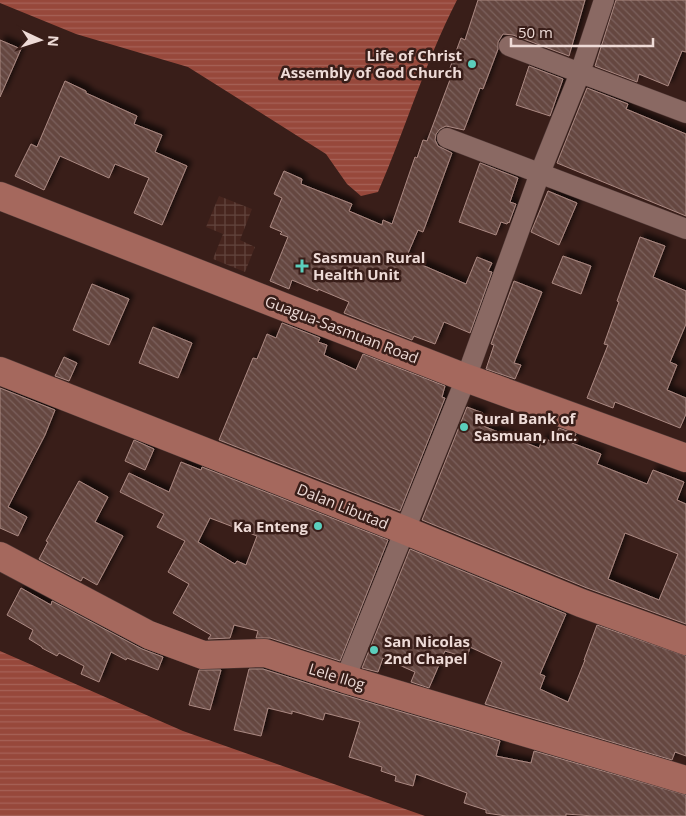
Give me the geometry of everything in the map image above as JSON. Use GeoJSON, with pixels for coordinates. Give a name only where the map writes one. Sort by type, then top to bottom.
{"type":"FeatureCollection","features":[{"type":"Feature","properties":{"kind":"street"},"geometry":{"type":"LineString","coordinates":[[345,679],[466,378],[540,173],[580,73],[604,0]]}},
{"type":"Feature","properties":{"kind":"street"},"geometry":{"type":"LineString","coordinates":[[510,46],[686,113]]}},
{"type":"Feature","properties":{"kind":"street"},"geometry":{"type":"LineString","coordinates":[[447,138],[686,229]]}},
{"type":"Feature","properties":{"kind":"street","name":"Guagua-Sasmuan Road"},"geometry":{"type":"LineString","coordinates":[[0,196],[466,378],[686,458]]}},
{"type":"Feature","properties":{"kind":"street","name":"Dalan Libutad"},"geometry":{"type":"LineString","coordinates":[[0,371],[404,530],[581,603],[686,641]]}},
{"type":"Feature","properties":{"kind":"street","name":"Lele Ilog"},"geometry":{"type":"LineString","coordinates":[[0,556],[149,635],[203,654],[265,653],[345,679],[686,780]]}},
{"type":"Feature","properties":{"kind":"shaded area"},"geometry":{"type":"Polygon","coordinates":[[[0,0],[457,0],[425,71],[378,192],[361,196],[347,184],[326,154],[188,67],[76,34],[0,3],[0,0]]]}},
{"type":"Feature","properties":{"kind":"shaded area"},"geometry":{"type":"Polygon","coordinates":[[[219,196],[252,209],[240,240],[255,247],[245,272],[213,259],[223,234],[206,227],[219,196]]]}},
{"type":"Feature","properties":{"kind":"shaded area"},"geometry":{"type":"Polygon","coordinates":[[[0,651],[183,731],[425,816],[0,816],[0,651]]]}},
{"type":"Feature","properties":{"kind":"building"},"geometry":{"type":"Polygon","coordinates":[[[478,0],[585,0],[569,56],[513,35],[503,34],[498,42],[498,49],[483,89],[480,88],[464,130],[446,126],[436,134],[435,140],[438,146],[452,153],[423,232],[418,230],[406,258],[466,284],[477,257],[492,263],[488,271],[492,272],[470,333],[444,322],[435,344],[414,336],[412,340],[344,313],[349,302],[318,289],[318,291],[292,280],[289,289],[270,281],[288,237],[270,227],[282,198],[274,194],[284,171],[302,179],[301,184],[352,204],[349,211],[382,225],[383,220],[392,224],[415,157],[417,158],[423,140],[427,141],[451,77],[447,76],[461,38],[465,40],[478,0]]]}},
{"type":"Feature","properties":{"kind":"building"},"geometry":{"type":"Polygon","coordinates":[[[616,0],[686,0],[686,52],[682,51],[668,86],[639,74],[637,82],[595,66],[616,0]]]}},
{"type":"Feature","properties":{"kind":"building"},"geometry":{"type":"Polygon","coordinates":[[[0,40],[21,49],[0,97],[0,40]]]}},
{"type":"Feature","properties":{"kind":"building"},"geometry":{"type":"Polygon","coordinates":[[[529,66],[563,79],[550,116],[516,105],[529,66]]]}},
{"type":"Feature","properties":{"kind":"building"},"geometry":{"type":"Polygon","coordinates":[[[65,81],[86,91],[86,93],[137,116],[134,124],[162,135],[155,152],[187,166],[162,225],[134,213],[149,178],[115,164],[109,178],[60,156],[44,190],[15,176],[31,144],[37,147],[65,81]]]}},
{"type":"Feature","properties":{"kind":"building"},"geometry":{"type":"Polygon","coordinates":[[[587,88],[628,104],[626,109],[686,134],[686,216],[557,163],[587,88]]]}},
{"type":"Feature","properties":{"kind":"building"},"geometry":{"type":"Polygon","coordinates":[[[480,163],[518,178],[510,202],[516,204],[509,223],[501,222],[496,235],[459,222],[480,163]]]}},
{"type":"Feature","properties":{"kind":"building"},"geometry":{"type":"Polygon","coordinates":[[[548,191],[577,203],[559,245],[531,232],[548,191]]]}},
{"type":"Feature","properties":{"kind":"building"},"geometry":{"type":"Polygon","coordinates":[[[640,237],[665,246],[653,277],[686,291],[686,324],[670,362],[677,365],[667,390],[686,398],[686,414],[680,428],[615,402],[613,408],[587,398],[608,345],[604,344],[640,237]]]}},
{"type":"Feature","properties":{"kind":"building"},"geometry":{"type":"Polygon","coordinates":[[[563,256],[591,266],[581,294],[552,283],[563,256]]]}},
{"type":"Feature","properties":{"kind":"building"},"geometry":{"type":"Polygon","coordinates":[[[514,281],[542,292],[514,363],[521,365],[515,379],[486,369],[494,345],[491,344],[514,281]]]}},
{"type":"Feature","properties":{"kind":"building"},"geometry":{"type":"Polygon","coordinates":[[[92,284],[129,299],[109,345],[73,330],[92,284]]]}},
{"type":"Feature","properties":{"kind":"building"},"geometry":{"type":"Polygon","coordinates":[[[282,323],[320,338],[318,342],[327,345],[324,355],[356,370],[363,354],[445,386],[442,397],[445,398],[400,511],[219,440],[253,358],[257,359],[267,334],[276,338],[282,323]]]}},
{"type":"Feature","properties":{"kind":"building"},"geometry":{"type":"Polygon","coordinates":[[[153,327],[192,343],[178,378],[139,363],[153,327]]]}},
{"type":"Feature","properties":{"kind":"building"},"geometry":{"type":"Polygon","coordinates":[[[64,357],[77,363],[69,381],[55,376],[64,357]]]}},
{"type":"Feature","properties":{"kind":"building"},"geometry":{"type":"Polygon","coordinates":[[[0,388],[55,410],[45,435],[8,507],[27,517],[18,536],[0,528],[0,388]]]}},
{"type":"Feature","properties":{"kind":"building"},"geometry":{"type":"Polygon","coordinates":[[[467,407],[483,413],[478,424],[539,448],[543,438],[553,442],[559,428],[576,434],[572,443],[601,454],[597,464],[647,484],[653,470],[684,482],[677,500],[686,504],[686,624],[587,588],[422,520],[467,407]],[[625,533],[608,579],[659,600],[678,554],[625,533]]]}},
{"type":"Feature","properties":{"kind":"building"},"geometry":{"type":"Polygon","coordinates":[[[134,440],[154,449],[145,470],[125,461],[134,440]]]}},
{"type":"Feature","properties":{"kind":"building"},"geometry":{"type":"Polygon","coordinates":[[[181,462],[201,470],[202,467],[388,540],[340,661],[270,638],[256,638],[258,631],[234,625],[230,638],[208,639],[211,635],[173,613],[189,584],[168,572],[185,541],[157,527],[164,514],[120,492],[129,473],[169,492],[181,462]],[[210,518],[198,542],[235,564],[237,561],[246,565],[257,536],[210,518]]]}},
{"type":"Feature","properties":{"kind":"building"},"geometry":{"type":"Polygon","coordinates":[[[79,481],[108,497],[95,522],[123,536],[97,585],[83,577],[81,581],[39,559],[48,542],[46,541],[79,481]]]}},
{"type":"Feature","properties":{"kind":"building"},"geometry":{"type":"Polygon","coordinates":[[[410,549],[566,614],[540,674],[545,676],[540,689],[568,702],[597,625],[686,656],[686,756],[675,752],[672,760],[485,704],[502,662],[470,647],[467,658],[445,651],[429,688],[411,682],[415,672],[383,658],[378,672],[362,668],[410,549]]]}},
{"type":"Feature","properties":{"kind":"building"},"geometry":{"type":"Polygon","coordinates":[[[21,588],[51,605],[52,601],[142,649],[163,657],[158,670],[127,658],[126,660],[111,652],[99,682],[81,674],[84,666],[59,653],[57,656],[42,648],[29,639],[33,630],[7,615],[21,588]]]}},
{"type":"Feature","properties":{"kind":"building"},"geometry":{"type":"Polygon","coordinates":[[[249,669],[263,669],[500,741],[496,756],[531,763],[534,751],[686,795],[686,816],[593,816],[566,814],[566,816],[506,816],[486,813],[486,810],[464,803],[467,793],[416,774],[413,786],[395,781],[396,776],[381,771],[382,767],[349,757],[360,722],[325,713],[323,720],[292,711],[292,714],[268,708],[261,736],[234,730],[249,669]]]}},
{"type":"Feature","properties":{"kind":"building"},"geometry":{"type":"Polygon","coordinates":[[[199,670],[221,670],[210,710],[189,705],[199,670]]]}},
{"type":"Feature","properties":{"kind":"place","name":"Life of Christ Assembly of God Church"},"geometry":{"type":"Point","coordinates":[472,64]}},
{"type":"Feature","properties":{"kind":"place","name":"Sasmuan Rural Health Unit"},"geometry":{"type":"Point","coordinates":[302,266]}},
{"type":"Feature","properties":{"kind":"place","name":"Rural Bank of Sasmuan, Inc."},"geometry":{"type":"Point","coordinates":[464,427]}},
{"type":"Feature","properties":{"kind":"place","name":"Ka Enteng"},"geometry":{"type":"Point","coordinates":[318,526]}},
{"type":"Feature","properties":{"kind":"place","name":"San Nicolas 2nd Chapel"},"geometry":{"type":"Point","coordinates":[374,650]}}]}
